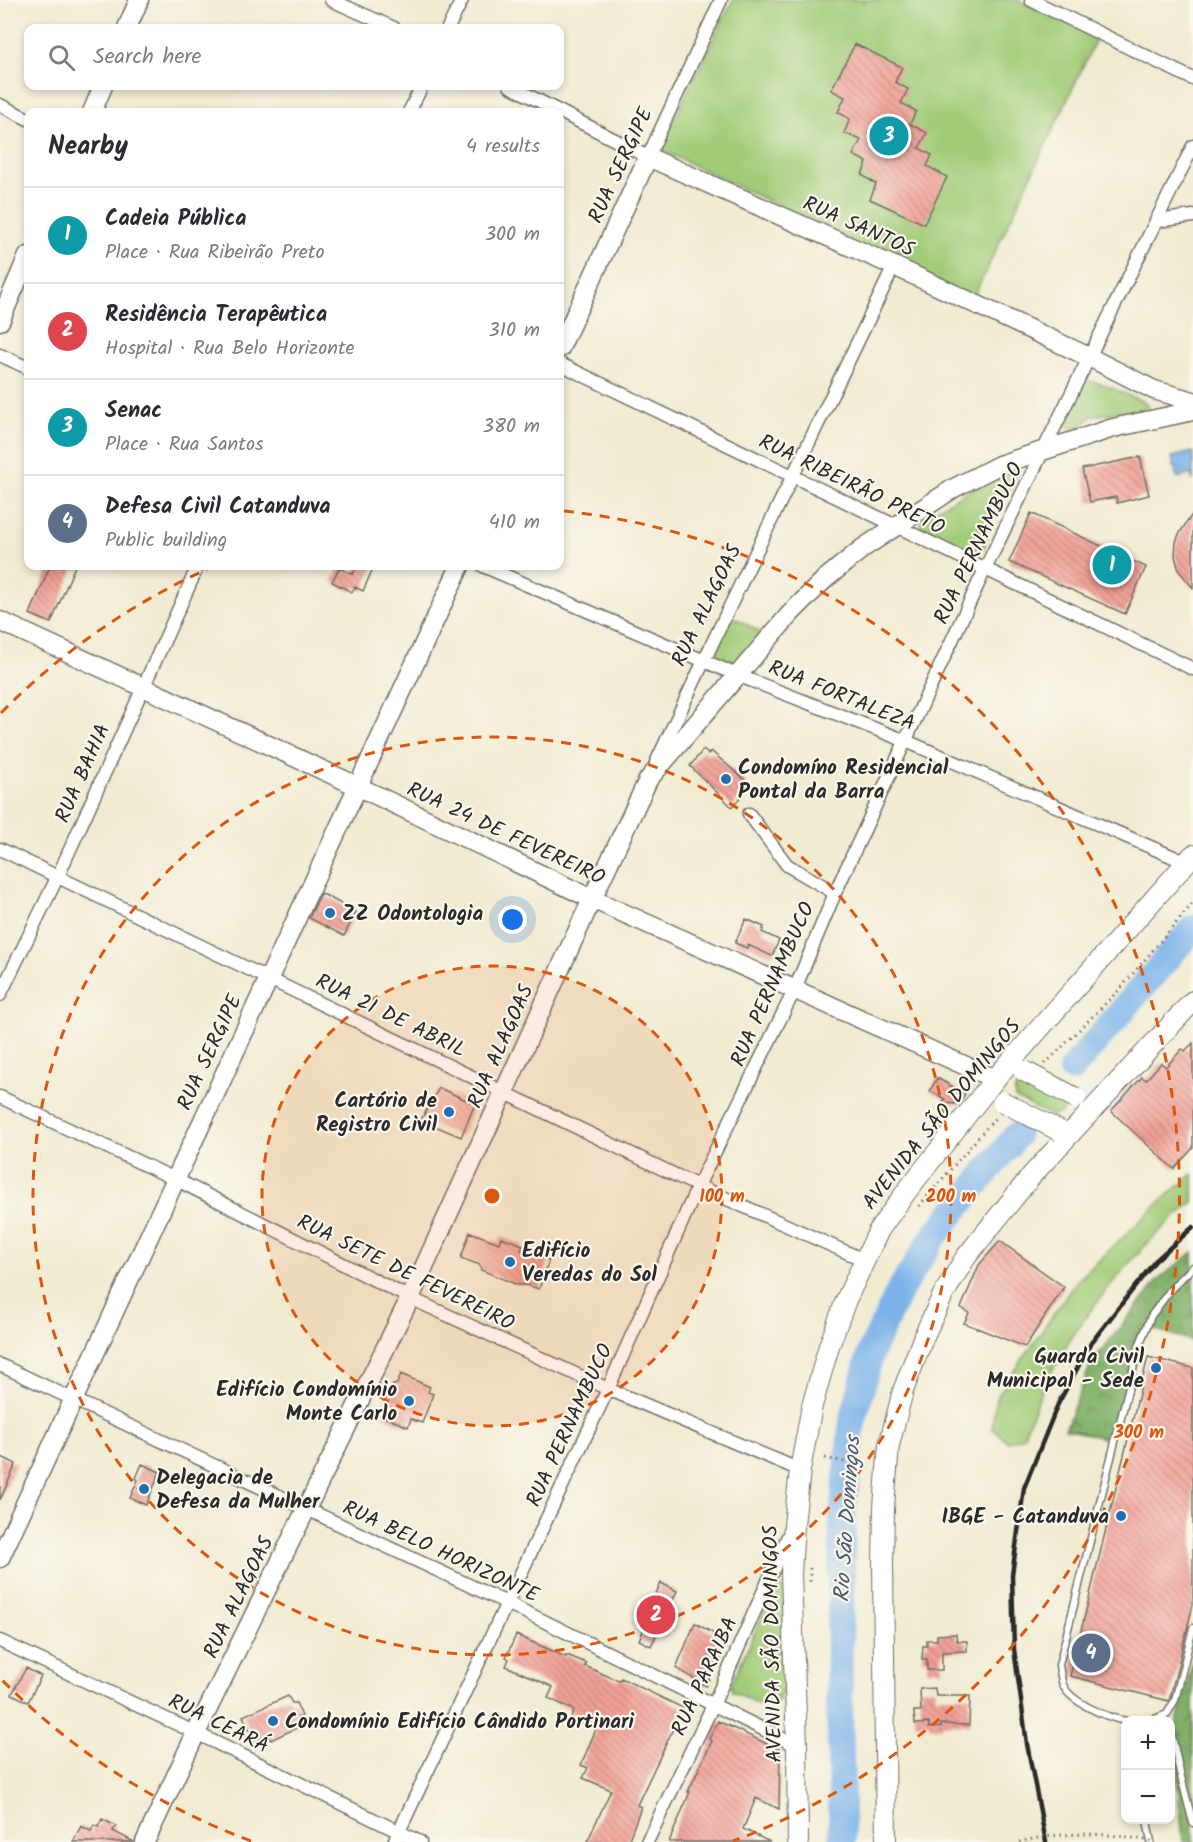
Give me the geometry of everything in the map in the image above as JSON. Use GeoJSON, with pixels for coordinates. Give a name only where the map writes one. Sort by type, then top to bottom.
{"type":"FeatureCollection","features":[{"type":"Feature","properties":{"kind":"main road","name":"AVENIDA SÃO DOMINGOS"},"geometry":{"type":"LineString","coordinates":[[798,1842],[791,1574],[794,1525],[800,1470],[812,1406],[829,1346],[864,1260],[879,1230],[906,1192],[991,1086],[1017,1068],[1189,859]]}},
{"type":"Feature","properties":{"kind":"main road"},"geometry":{"type":"LineString","coordinates":[[886,1842],[884,1508],[889,1445],[922,1338],[943,1295],[966,1257],[1064,1134],[1095,1108],[1193,1001]]}},
{"type":"Feature","properties":{"kind":"main road"},"geometry":{"type":"LineString","coordinates":[[1017,1068],[1095,1108]]}},
{"type":"Feature","properties":{"kind":"main road"},"geometry":{"type":"LineString","coordinates":[[991,1086],[1003,1102],[1064,1134]]}},
{"type":"Feature","properties":{"kind":"street"},"geometry":{"type":"LineString","coordinates":[[129,24],[139,0]]}},
{"type":"Feature","properties":{"kind":"street"},"geometry":{"type":"LineString","coordinates":[[331,0],[385,24]]}},
{"type":"Feature","properties":{"kind":"street"},"geometry":{"type":"LineString","coordinates":[[450,24],[462,0]]}},
{"type":"Feature","properties":{"kind":"street","name":"RUA SERGIPE"},"geometry":{"type":"LineString","coordinates":[[564,339],[721,0]]}},
{"type":"Feature","properties":{"kind":"street"},"geometry":{"type":"LineString","coordinates":[[1031,0],[1193,80]]}},
{"type":"Feature","properties":{"kind":"street"},"geometry":{"type":"LineString","coordinates":[[94,108],[101,90]]}},
{"type":"Feature","properties":{"kind":"street"},"geometry":{"type":"LineString","coordinates":[[411,108],[420,90]]}},
{"type":"Feature","properties":{"kind":"street","name":"RUA SANTOS"},"geometry":{"type":"LineString","coordinates":[[518,90],[553,108]]}},
{"type":"Feature","properties":{"kind":"street"},"geometry":{"type":"LineString","coordinates":[[0,105],[24,117]]}},
{"type":"Feature","properties":{"kind":"street","name":"RUA SANTOS"},"geometry":{"type":"LineString","coordinates":[[564,114],[648,157],[894,266],[1089,357],[1154,390],[1193,401]]}},
{"type":"Feature","properties":{"kind":"street","name":"RUA PERNAMBUCO"},"geometry":{"type":"LineString","coordinates":[[396,1837],[608,1389],[698,1186],[794,991],[835,893],[985,569],[1193,146]]}},
{"type":"Feature","properties":{"kind":"street"},"geometry":{"type":"LineString","coordinates":[[1157,221],[1193,216]]}},
{"type":"Feature","properties":{"kind":"street"},"geometry":{"type":"LineString","coordinates":[[0,321],[24,265]]}},
{"type":"Feature","properties":{"kind":"street","name":"RUA ALAGOAS"},"geometry":{"type":"LineString","coordinates":[[145,1842],[196,1733],[410,1298],[703,661],[794,477],[894,266]]}},
{"type":"Feature","properties":{"kind":"street"},"geometry":{"type":"LineString","coordinates":[[0,355],[24,366]]}},
{"type":"Feature","properties":{"kind":"street","name":"RUA RIBEIRÃO PRETO"},"geometry":{"type":"LineString","coordinates":[[564,366],[1193,669]]}},
{"type":"Feature","properties":{"kind":"street"},"geometry":{"type":"LineString","coordinates":[[1152,419],[1161,404],[1160,396],[1154,390]]}},
{"type":"Feature","properties":{"kind":"street"},"geometry":{"type":"LineString","coordinates":[[648,780],[790,614],[825,579],[863,548],[954,488],[999,465],[1113,428],[1193,411]]}},
{"type":"Feature","properties":{"kind":"street","name":"RUA BAHIA"},"geometry":{"type":"LineString","coordinates":[[0,994],[58,876],[196,570]]}},
{"type":"Feature","properties":{"kind":"street","name":"RUA SERGIPE"},"geometry":{"type":"LineString","coordinates":[[0,1558],[458,570]]}},
{"type":"Feature","properties":{"kind":"street","name":"RUA FORTALEZA"},"geometry":{"type":"LineString","coordinates":[[492,570],[703,661],[906,741],[1189,859]]}},
{"type":"Feature","properties":{"kind":"street","name":"RUA 24 DE FEVEREIRO"},"geometry":{"type":"LineString","coordinates":[[0,621],[357,786],[592,899],[794,991],[991,1086]]}},
{"type":"Feature","properties":{"kind":"street"},"geometry":{"type":"LineString","coordinates":[[749,814],[787,865],[835,893]]}},
{"type":"Feature","properties":{"kind":"street","name":"RUA 21 DE ABRIL"},"geometry":{"type":"LineString","coordinates":[[0,849],[698,1186],[864,1260]]}},
{"type":"Feature","properties":{"kind":"street","name":"RUA SETE DE FEVEREIRO"},"geometry":{"type":"LineString","coordinates":[[0,1097],[175,1179],[410,1298],[608,1389],[800,1470]]}},
{"type":"Feature","properties":{"kind":"street","name":"RUA BELO HORIZONTE"},"geometry":{"type":"LineString","coordinates":[[0,1365],[507,1603],[797,1746]]}},
{"type":"Feature","properties":{"kind":"street","name":"RUA PARAIBA"},"geometry":{"type":"LineString","coordinates":[[647,1842],[713,1705],[794,1525]]}},
{"type":"Feature","properties":{"kind":"street","name":"RUA CEARÁ"},"geometry":{"type":"LineString","coordinates":[[0,1641],[196,1733],[396,1837],[420,1842]]}},
{"type":"Feature","properties":{"kind":"lane"},"geometry":{"type":"LineString","coordinates":[[1121,1720],[1093,1710],[1075,1698],[1064,1686],[1059,1665],[1139,1346],[1151,1316],[1171,1289],[1193,1267]]}},
{"type":"Feature","properties":{"kind":"lane"},"geometry":{"type":"LineString","coordinates":[[1168,1716],[1175,1700],[1193,1628]]}},
{"type":"Feature","properties":{"kind":"lane"},"geometry":{"type":"LineString","coordinates":[[1175,1750],[1193,1822]]}},
{"type":"Feature","properties":{"kind":"lane"},"geometry":{"type":"LineString","coordinates":[[1148,1824],[1153,1842]]}},
{"type":"Feature","properties":{"kind":"path"},"geometry":{"type":"LineString","coordinates":[[825,1458],[871,1467]]}},
{"type":"Feature","properties":{"kind":"path"},"geometry":{"type":"LineString","coordinates":[[1019,1842],[1082,1833],[1119,1835],[1153,1842]]}},
{"type":"Feature","properties":{"kind":"green space"},"geometry":{"type":"Polygon","coordinates":[[[733,0],[1018,0],[1097,37],[973,298],[659,149],[733,0]]]}},
{"type":"Feature","properties":{"kind":"green space"},"geometry":{"type":"Polygon","coordinates":[[[1089,381],[1100,383],[1144,402],[1148,405],[1148,412],[1129,416],[1122,411],[1092,416],[1081,427],[1070,428],[1064,423],[1064,418],[1082,385],[1089,381]]]}},
{"type":"Feature","properties":{"kind":"green space"},"geometry":{"type":"Polygon","coordinates":[[[1008,472],[1016,474],[1016,478],[1002,503],[993,503],[980,528],[987,536],[984,548],[977,550],[960,547],[942,540],[920,526],[923,517],[992,477],[1008,472]]]}},
{"type":"Feature","properties":{"kind":"green space"},"geometry":{"type":"Polygon","coordinates":[[[730,615],[767,636],[742,666],[711,653],[730,615]]]}},
{"type":"Feature","properties":{"kind":"green space"},"geometry":{"type":"Polygon","coordinates":[[[1023,1081],[1060,1098],[1064,1103],[1063,1112],[1052,1116],[1015,1098],[1016,1088],[1023,1081]]]}},
{"type":"Feature","properties":{"kind":"green space"},"geometry":{"type":"Polygon","coordinates":[[[1193,1174],[1193,1202],[1171,1220],[1128,1264],[1088,1314],[1055,1365],[1023,1437],[1008,1442],[992,1428],[996,1398],[1075,1283],[1162,1200],[1193,1174]]]}},
{"type":"Feature","properties":{"kind":"green space"},"geometry":{"type":"Polygon","coordinates":[[[1193,1252],[1193,1341],[1143,1326],[1108,1439],[1065,1429],[1091,1364],[1158,1280],[1193,1252]]]}},
{"type":"Feature","properties":{"kind":"green space"},"geometry":{"type":"Polygon","coordinates":[[[776,1585],[780,1585],[785,1592],[785,1688],[778,1701],[769,1707],[732,1691],[731,1685],[776,1585]]]}},
{"type":"Feature","properties":{"kind":"green space"},"geometry":{"type":"Polygon","coordinates":[[[1193,1660],[1193,1842],[1183,1842],[1175,1758],[1175,1729],[1193,1660]]]}},
{"type":"Feature","properties":{"kind":"water"},"geometry":{"type":"Polygon","coordinates":[[[1193,452],[1193,481],[1191,474],[1177,478],[1172,457],[1193,452]]]}},
{"type":"Feature","properties":{"kind":"building"},"geometry":{"type":"Polygon","coordinates":[[[855,44],[902,67],[895,82],[908,89],[901,103],[916,111],[910,124],[927,133],[919,148],[932,155],[927,166],[947,177],[924,224],[870,199],[876,184],[862,175],[867,162],[853,155],[861,140],[844,133],[850,119],[838,112],[845,97],[831,90],[855,44]]]}},
{"type":"Feature","properties":{"kind":"building"},"geometry":{"type":"Polygon","coordinates":[[[1140,457],[1149,495],[1117,503],[1116,497],[1090,502],[1082,469],[1140,457]]]}},
{"type":"Feature","properties":{"kind":"building"},"geometry":{"type":"Polygon","coordinates":[[[1031,513],[1146,567],[1125,614],[1009,562],[1031,513]]]}},
{"type":"Feature","properties":{"kind":"building"},"geometry":{"type":"Polygon","coordinates":[[[1193,513],[1193,588],[1179,571],[1175,556],[1179,534],[1193,513]]]}},
{"type":"Feature","properties":{"kind":"building"},"geometry":{"type":"Polygon","coordinates":[[[48,570],[73,570],[51,623],[30,614],[48,570]]]}},
{"type":"Feature","properties":{"kind":"building"},"geometry":{"type":"Polygon","coordinates":[[[338,570],[353,574],[355,570],[372,570],[363,591],[355,587],[352,592],[332,582],[338,570]]]}},
{"type":"Feature","properties":{"kind":"building","name":"Condomíno Residencial Pontal da Barra"},"geometry":{"type":"Polygon","coordinates":[[[703,750],[708,754],[711,751],[746,781],[743,785],[748,789],[732,807],[690,766],[703,750]]]}},
{"type":"Feature","properties":{"kind":"building","name":"ZZ Odontologia"},"geometry":{"type":"Polygon","coordinates":[[[321,893],[356,912],[344,936],[309,918],[321,893]]]}},
{"type":"Feature","properties":{"kind":"building"},"geometry":{"type":"Polygon","coordinates":[[[746,919],[764,927],[762,932],[779,940],[772,956],[748,945],[747,948],[735,943],[746,919]]]}},
{"type":"Feature","properties":{"kind":"building"},"geometry":{"type":"Polygon","coordinates":[[[1193,1043],[1193,1148],[1174,1169],[1111,1111],[1142,1077],[1146,1080],[1161,1063],[1166,1067],[1182,1049],[1185,1051],[1193,1043]]]}},
{"type":"Feature","properties":{"kind":"building"},"geometry":{"type":"Polygon","coordinates":[[[937,1078],[965,1094],[959,1104],[943,1103],[945,1099],[930,1091],[937,1078]]]}},
{"type":"Feature","properties":{"kind":"building","name":"Cartório de Registro Civil"},"geometry":{"type":"Polygon","coordinates":[[[439,1088],[475,1104],[461,1137],[421,1120],[439,1088]]]}},
{"type":"Feature","properties":{"kind":"building","name":"Edifício Veredas do Sol"},"geometry":{"type":"Polygon","coordinates":[[[470,1232],[499,1243],[501,1237],[523,1245],[521,1250],[549,1260],[539,1289],[518,1285],[481,1270],[480,1265],[461,1258],[470,1232]]]}},
{"type":"Feature","properties":{"kind":"building"},"geometry":{"type":"Polygon","coordinates":[[[1000,1241],[1064,1287],[1025,1347],[964,1323],[969,1313],[961,1308],[979,1265],[1000,1241]]]}},
{"type":"Feature","properties":{"kind":"building"},"geometry":{"type":"Polygon","coordinates":[[[1148,1357],[1193,1368],[1193,1605],[1169,1701],[1070,1676],[1148,1357]]]}},
{"type":"Feature","properties":{"kind":"building","name":"Edifício Condomínio Monte Carlo"},"geometry":{"type":"Polygon","coordinates":[[[401,1374],[430,1387],[428,1392],[433,1394],[422,1423],[411,1419],[408,1427],[383,1416],[387,1406],[384,1402],[401,1374]]]}},
{"type":"Feature","properties":{"kind":"building"},"geometry":{"type":"Polygon","coordinates":[[[0,1456],[16,1464],[0,1500],[0,1456]]]}},
{"type":"Feature","properties":{"kind":"building","name":"Delegacia de Defesa da Mulher"},"geometry":{"type":"Polygon","coordinates":[[[142,1464],[160,1472],[146,1505],[130,1498],[142,1464]]]}},
{"type":"Feature","properties":{"kind":"building"},"geometry":{"type":"Polygon","coordinates":[[[661,1583],[677,1591],[651,1646],[639,1640],[644,1629],[640,1627],[661,1583]]]}},
{"type":"Feature","properties":{"kind":"building"},"geometry":{"type":"Polygon","coordinates":[[[695,1623],[725,1640],[706,1686],[676,1668],[695,1623]]]}},
{"type":"Feature","properties":{"kind":"building"},"geometry":{"type":"Polygon","coordinates":[[[956,1634],[957,1641],[967,1641],[967,1651],[942,1652],[942,1670],[927,1670],[927,1659],[922,1659],[923,1646],[927,1646],[927,1640],[937,1640],[937,1635],[956,1634]]]}},
{"type":"Feature","properties":{"kind":"building"},"geometry":{"type":"Polygon","coordinates":[[[516,1635],[566,1657],[567,1655],[586,1663],[585,1666],[619,1681],[621,1678],[683,1708],[637,1805],[641,1807],[628,1842],[587,1842],[611,1790],[583,1778],[588,1768],[581,1765],[596,1729],[571,1718],[574,1710],[548,1698],[553,1687],[506,1666],[509,1659],[506,1657],[516,1635]]]}},
{"type":"Feature","properties":{"kind":"building"},"geometry":{"type":"Polygon","coordinates":[[[26,1668],[41,1676],[28,1702],[12,1694],[26,1668]]]}},
{"type":"Feature","properties":{"kind":"building"},"geometry":{"type":"Polygon","coordinates":[[[935,1688],[936,1696],[970,1696],[969,1725],[941,1724],[941,1727],[929,1728],[929,1723],[915,1724],[914,1711],[921,1711],[920,1689],[935,1688]]]}},
{"type":"Feature","properties":{"kind":"building","name":"Condomínio Edifício Cândido Portinari"},"geometry":{"type":"Polygon","coordinates":[[[288,1696],[292,1703],[296,1703],[302,1716],[298,1718],[302,1725],[271,1740],[268,1735],[255,1741],[243,1716],[288,1696]]]}},
{"type":"Feature","properties":{"kind":"building"},"geometry":{"type":"Polygon","coordinates":[[[718,1721],[780,1750],[779,1809],[756,1798],[743,1829],[770,1842],[669,1842],[690,1792],[688,1792],[712,1741],[709,1739],[718,1721]]]}},
{"type":"Feature","properties":{"kind":"building"},"geometry":{"type":"Polygon","coordinates":[[[102,1819],[116,1826],[113,1831],[134,1842],[73,1842],[81,1826],[91,1831],[94,1825],[98,1827],[102,1819]]]}},
{"type":"Feature","properties":{"kind":"waterway","name":"Rio São Domingos"},"geometry":{"type":"LineString","coordinates":[[1072,1069],[1193,928]]}},
{"type":"Feature","properties":{"kind":"waterway","name":"Rio São Domingos"},"geometry":{"type":"LineString","coordinates":[[842,1842],[839,1665],[843,1511],[852,1424],[871,1351],[900,1290],[935,1235],[1016,1136]]}},
{"type":"Feature","properties":{"kind":"railway"},"geometry":{"type":"LineString","coordinates":[[1046,1842],[1027,1744],[1014,1649],[1012,1575],[1024,1488],[1058,1404],[1091,1343],[1155,1261],[1193,1227]]}},
{"type":"Feature","properties":{"kind":"place","name":"Senac"},"geometry":{"type":"Point","coordinates":[889,136]}},
{"type":"Feature","properties":{"kind":"place","name":"Cadeia Pública"},"geometry":{"type":"Point","coordinates":[1112,565]}},
{"type":"Feature","properties":{"kind":"place","name":"Condomíno Residencial Pontal da Barra"},"geometry":{"type":"Point","coordinates":[726,779]}},
{"type":"Feature","properties":{"kind":"place","name":"ZZ Odontologia"},"geometry":{"type":"Point","coordinates":[330,913]}},
{"type":"Feature","properties":{"kind":"place","name":"Cartório de Registro Civil"},"geometry":{"type":"Point","coordinates":[449,1112]}},
{"type":"Feature","properties":{"kind":"place","name":"Edifício Veredas do Sol"},"geometry":{"type":"Point","coordinates":[510,1262]}},
{"type":"Feature","properties":{"kind":"place","name":"Guarda Civil Municipal - Sede"},"geometry":{"type":"Point","coordinates":[1156,1368]}},
{"type":"Feature","properties":{"kind":"place","name":"Edifício Condomínio Monte Carlo"},"geometry":{"type":"Point","coordinates":[409,1401]}},
{"type":"Feature","properties":{"kind":"place","name":"Delegacia de Defesa da Mulher"},"geometry":{"type":"Point","coordinates":[144,1489]}},
{"type":"Feature","properties":{"kind":"place","name":"IBGE - Catanduva"},"geometry":{"type":"Point","coordinates":[1121,1516]}},
{"type":"Feature","properties":{"kind":"place","name":"Residência Terapêutica"},"geometry":{"type":"Point","coordinates":[656,1615]}},
{"type":"Feature","properties":{"kind":"place","name":"Defesa Civil Catanduva"},"geometry":{"type":"Point","coordinates":[1091,1653]}},
{"type":"Feature","properties":{"kind":"place","name":"Condomínio Edifício Cândido Portinari"},"geometry":{"type":"Point","coordinates":[273,1721]}}]}
